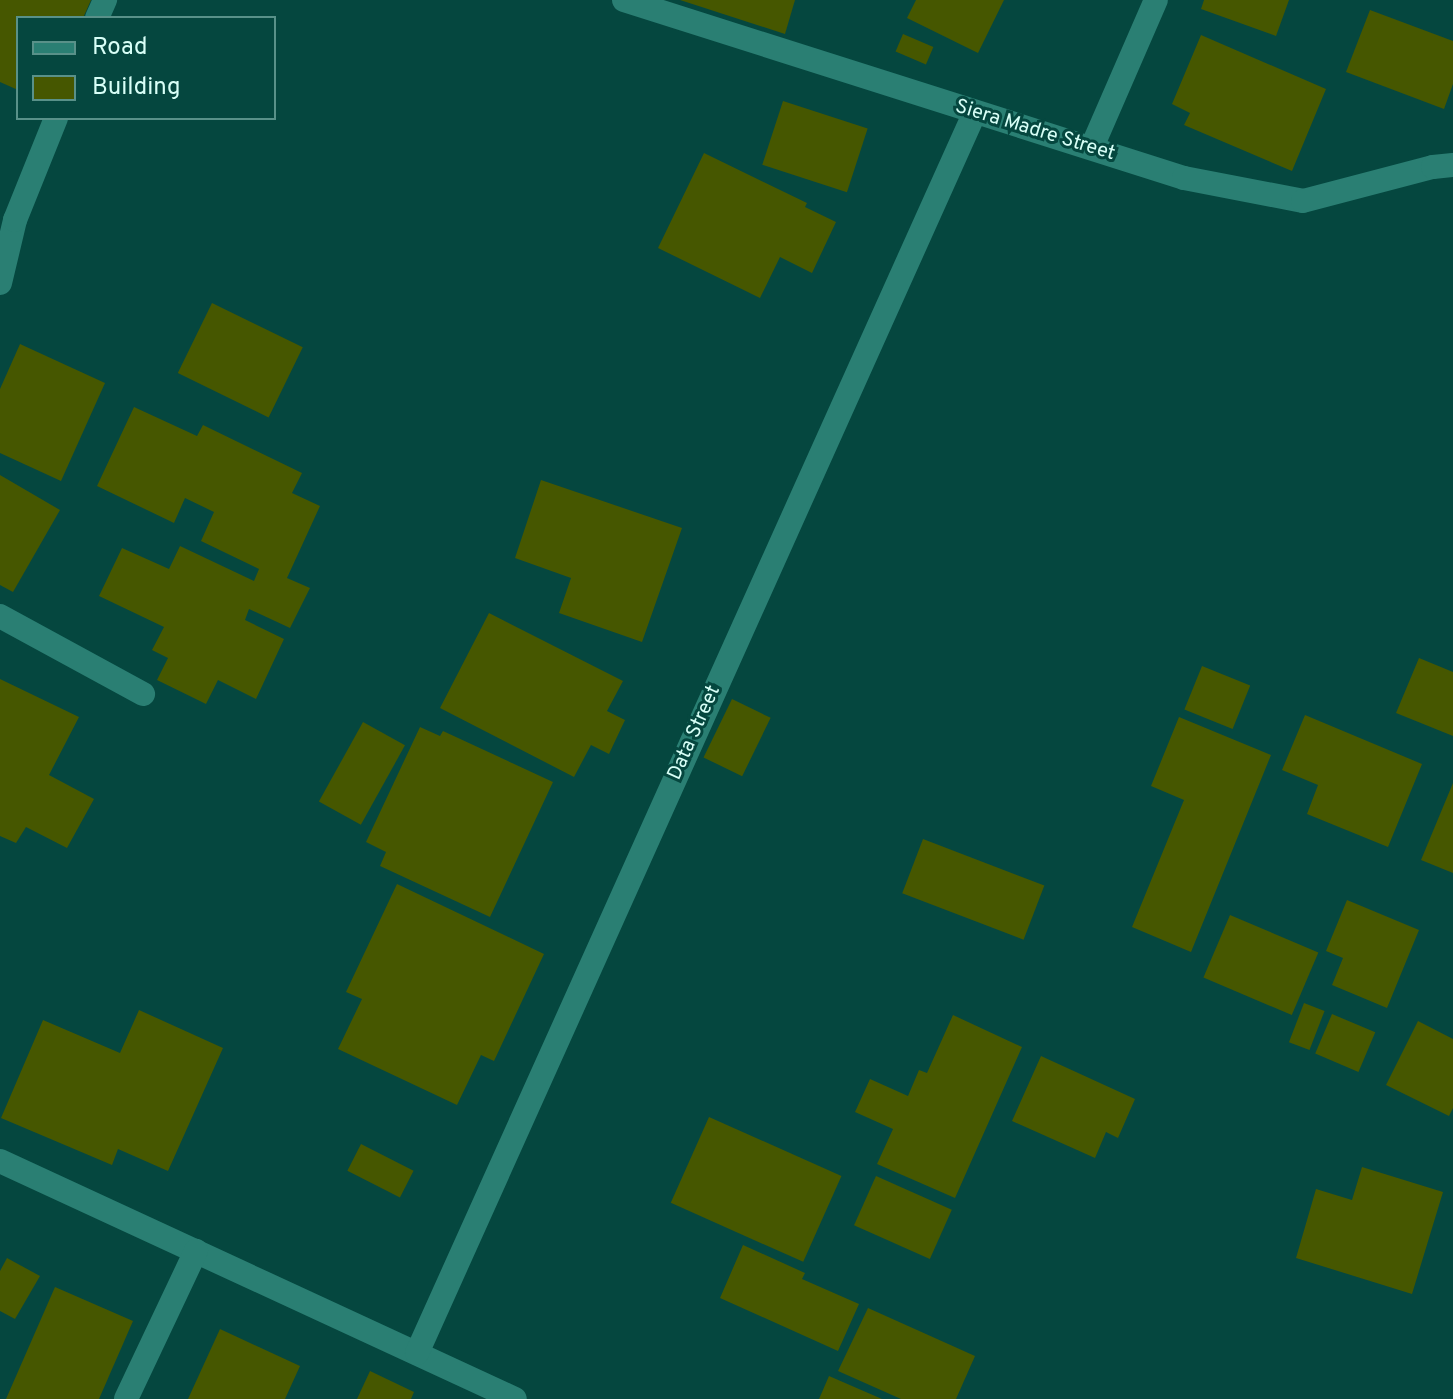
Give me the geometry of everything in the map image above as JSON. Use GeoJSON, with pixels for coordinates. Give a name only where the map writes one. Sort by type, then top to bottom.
{"type":"FeatureCollection","features":[{"type":"Feature","properties":{"kind":"street","name":"Siera Madre Street"},"geometry":{"type":"LineString","coordinates":[[624,0],[974,114],[1092,147],[1184,178],[1303,201],[1433,167],[1453,165]]}},
{"type":"Feature","properties":{"kind":"street"},"geometry":{"type":"LineString","coordinates":[[1092,147],[1156,0]]}},
{"type":"Feature","properties":{"kind":"street","name":"Data Street"},"geometry":{"type":"LineString","coordinates":[[417,1353],[974,114]]}},
{"type":"Feature","properties":{"kind":"street"},"geometry":{"type":"LineString","coordinates":[[0,283],[15,220],[55,120]]}},
{"type":"Feature","properties":{"kind":"street"},"geometry":{"type":"LineString","coordinates":[[0,616],[143,694]]}},
{"type":"Feature","properties":{"kind":"street"},"geometry":{"type":"LineString","coordinates":[[0,1161],[515,1399]]}},
{"type":"Feature","properties":{"kind":"street"},"geometry":{"type":"LineString","coordinates":[[126,1399],[196,1251]]}},
{"type":"Feature","properties":{"kind":"building"},"geometry":{"type":"Polygon","coordinates":[[[0,0],[91,0],[84,16],[16,16],[16,89],[0,82],[0,0]]]}},
{"type":"Feature","properties":{"kind":"building"},"geometry":{"type":"Polygon","coordinates":[[[680,0],[795,0],[785,34],[680,0]]]}},
{"type":"Feature","properties":{"kind":"building"},"geometry":{"type":"Polygon","coordinates":[[[916,0],[1004,0],[978,53],[907,18],[916,0]]]}},
{"type":"Feature","properties":{"kind":"building"},"geometry":{"type":"Polygon","coordinates":[[[1204,0],[1289,0],[1276,36],[1201,9],[1204,0]]]}},
{"type":"Feature","properties":{"kind":"building"},"geometry":{"type":"Polygon","coordinates":[[[1370,10],[1453,41],[1453,84],[1444,109],[1346,72],[1370,10]]]}},
{"type":"Feature","properties":{"kind":"building"},"geometry":{"type":"Polygon","coordinates":[[[903,34],[933,47],[926,64],[896,51],[903,34]]]}},
{"type":"Feature","properties":{"kind":"building"},"geometry":{"type":"Polygon","coordinates":[[[1201,35],[1326,89],[1292,171],[1184,125],[1190,113],[1172,104],[1201,35]]]}},
{"type":"Feature","properties":{"kind":"building"},"geometry":{"type":"Polygon","coordinates":[[[783,101],[868,129],[847,192],[762,165],[783,101]]]}},
{"type":"Feature","properties":{"kind":"building"},"geometry":{"type":"Polygon","coordinates":[[[704,153],[807,203],[805,207],[836,222],[812,273],[780,257],[760,298],[658,248],[704,153]]]}},
{"type":"Feature","properties":{"kind":"building"},"geometry":{"type":"Polygon","coordinates":[[[212,303],[303,347],[269,417],[178,373],[212,303]]]}},
{"type":"Feature","properties":{"kind":"building"},"geometry":{"type":"Polygon","coordinates":[[[20,344],[105,383],[61,481],[0,453],[0,389],[20,344]]]}},
{"type":"Feature","properties":{"kind":"building"},"geometry":{"type":"Polygon","coordinates":[[[134,407],[197,436],[203,425],[302,473],[292,493],[320,506],[287,578],[310,588],[290,628],[249,609],[245,620],[284,639],[256,699],[218,680],[206,704],[157,680],[168,658],[152,650],[164,627],[99,596],[122,548],[169,569],[180,546],[254,581],[259,569],[201,541],[214,512],[185,498],[174,523],[97,486],[134,407]]]}},
{"type":"Feature","properties":{"kind":"building"},"geometry":{"type":"Polygon","coordinates":[[[0,475],[60,510],[13,592],[0,585],[0,475]]]}},
{"type":"Feature","properties":{"kind":"building"},"geometry":{"type":"Polygon","coordinates":[[[541,480],[682,528],[642,642],[559,613],[571,578],[515,558],[541,480]]]}},
{"type":"Feature","properties":{"kind":"building"},"geometry":{"type":"Polygon","coordinates":[[[489,613],[623,681],[607,711],[625,720],[609,754],[591,745],[574,777],[440,708],[489,613]]]}},
{"type":"Feature","properties":{"kind":"building"},"geometry":{"type":"Polygon","coordinates":[[[1419,658],[1453,672],[1453,736],[1396,713],[1419,658]]]}},
{"type":"Feature","properties":{"kind":"building"},"geometry":{"type":"Polygon","coordinates":[[[1202,666],[1250,685],[1233,729],[1184,710],[1202,666]]]}},
{"type":"Feature","properties":{"kind":"building"},"geometry":{"type":"Polygon","coordinates":[[[0,679],[79,717],[49,775],[94,799],[67,848],[26,827],[16,843],[0,836],[0,679]]]}},
{"type":"Feature","properties":{"kind":"building"},"geometry":{"type":"Polygon","coordinates":[[[732,699],[771,718],[742,776],[704,757],[732,699]]]}},
{"type":"Feature","properties":{"kind":"building"},"geometry":{"type":"Polygon","coordinates":[[[1305,715],[1422,764],[1388,847],[1307,814],[1318,785],[1282,770],[1305,715]]]}},
{"type":"Feature","properties":{"kind":"building"},"geometry":{"type":"Polygon","coordinates":[[[1179,717],[1271,755],[1191,952],[1132,927],[1184,800],[1151,786],[1179,717]]]}},
{"type":"Feature","properties":{"kind":"building"},"geometry":{"type":"Polygon","coordinates":[[[363,722],[405,745],[361,825],[319,802],[363,722]]]}},
{"type":"Feature","properties":{"kind":"building"},"geometry":{"type":"Polygon","coordinates":[[[420,727],[440,736],[443,731],[553,782],[490,917],[380,866],[386,852],[366,842],[420,727]]]}},
{"type":"Feature","properties":{"kind":"building"},"geometry":{"type":"Polygon","coordinates":[[[1453,783],[1453,873],[1421,860],[1453,783]]]}},
{"type":"Feature","properties":{"kind":"building"},"geometry":{"type":"Polygon","coordinates":[[[923,839],[1044,886],[1024,940],[902,893],[923,839]]]}},
{"type":"Feature","properties":{"kind":"building"},"geometry":{"type":"Polygon","coordinates":[[[397,884],[544,954],[494,1061],[481,1055],[457,1105],[338,1049],[362,999],[346,992],[397,884]]]}},
{"type":"Feature","properties":{"kind":"building"},"geometry":{"type":"Polygon","coordinates":[[[1347,900],[1419,930],[1387,1008],[1332,985],[1343,958],[1326,951],[1347,900]]]}},
{"type":"Feature","properties":{"kind":"building"},"geometry":{"type":"Polygon","coordinates":[[[1230,915],[1318,953],[1292,1015],[1203,978],[1230,915]]]}},
{"type":"Feature","properties":{"kind":"building"},"geometry":{"type":"Polygon","coordinates":[[[1304,1003],[1325,1011],[1309,1050],[1289,1042],[1304,1003]]]}},
{"type":"Feature","properties":{"kind":"building"},"geometry":{"type":"Polygon","coordinates":[[[139,1010],[223,1048],[168,1171],[118,1149],[112,1165],[1,1118],[43,1020],[120,1053],[139,1010]]]}},
{"type":"Feature","properties":{"kind":"building"},"geometry":{"type":"Polygon","coordinates":[[[1332,1014],[1375,1032],[1358,1072],[1315,1054],[1332,1014]]]}},
{"type":"Feature","properties":{"kind":"building"},"geometry":{"type":"Polygon","coordinates":[[[953,1015],[1022,1047],[955,1198],[877,1164],[893,1129],[855,1112],[870,1079],[908,1096],[919,1070],[927,1073],[953,1015]]]}},
{"type":"Feature","properties":{"kind":"building"},"geometry":{"type":"Polygon","coordinates":[[[1418,1021],[1453,1039],[1453,1108],[1449,1116],[1386,1085],[1418,1021]]]}},
{"type":"Feature","properties":{"kind":"building"},"geometry":{"type":"Polygon","coordinates":[[[1041,1056],[1135,1099],[1118,1138],[1106,1132],[1095,1158],[1012,1121],[1041,1056]]]}},
{"type":"Feature","properties":{"kind":"building"},"geometry":{"type":"Polygon","coordinates":[[[709,1117],[841,1176],[803,1262],[671,1203],[709,1117]]]}},
{"type":"Feature","properties":{"kind":"building"},"geometry":{"type":"Polygon","coordinates":[[[361,1144],[414,1171],[400,1198],[347,1171],[361,1144]]]}},
{"type":"Feature","properties":{"kind":"building"},"geometry":{"type":"Polygon","coordinates":[[[1362,1167],[1443,1192],[1412,1294],[1296,1258],[1316,1189],[1352,1200],[1362,1167]]]}},
{"type":"Feature","properties":{"kind":"building"},"geometry":{"type":"Polygon","coordinates":[[[876,1176],[952,1210],[930,1259],[854,1225],[876,1176]]]}},
{"type":"Feature","properties":{"kind":"building"},"geometry":{"type":"Polygon","coordinates":[[[743,1245],[805,1273],[802,1279],[859,1304],[838,1351],[720,1298],[743,1245]]]}},
{"type":"Feature","properties":{"kind":"building"},"geometry":{"type":"Polygon","coordinates":[[[7,1258],[40,1276],[15,1319],[0,1311],[0,1271],[7,1258]]]}},
{"type":"Feature","properties":{"kind":"building"},"geometry":{"type":"Polygon","coordinates":[[[55,1287],[133,1321],[99,1399],[6,1399],[55,1287]]]}},
{"type":"Feature","properties":{"kind":"building"},"geometry":{"type":"Polygon","coordinates":[[[868,1308],[975,1356],[956,1399],[901,1399],[838,1371],[868,1308]]]}},
{"type":"Feature","properties":{"kind":"building"},"geometry":{"type":"Polygon","coordinates":[[[220,1329],[300,1366],[285,1399],[188,1399],[220,1329]]]}},
{"type":"Feature","properties":{"kind":"building"},"geometry":{"type":"Polygon","coordinates":[[[370,1371],[414,1392],[411,1399],[357,1399],[370,1371]]]}},
{"type":"Feature","properties":{"kind":"building"},"geometry":{"type":"Polygon","coordinates":[[[829,1376],[882,1399],[819,1399],[829,1376]]]}}]}
